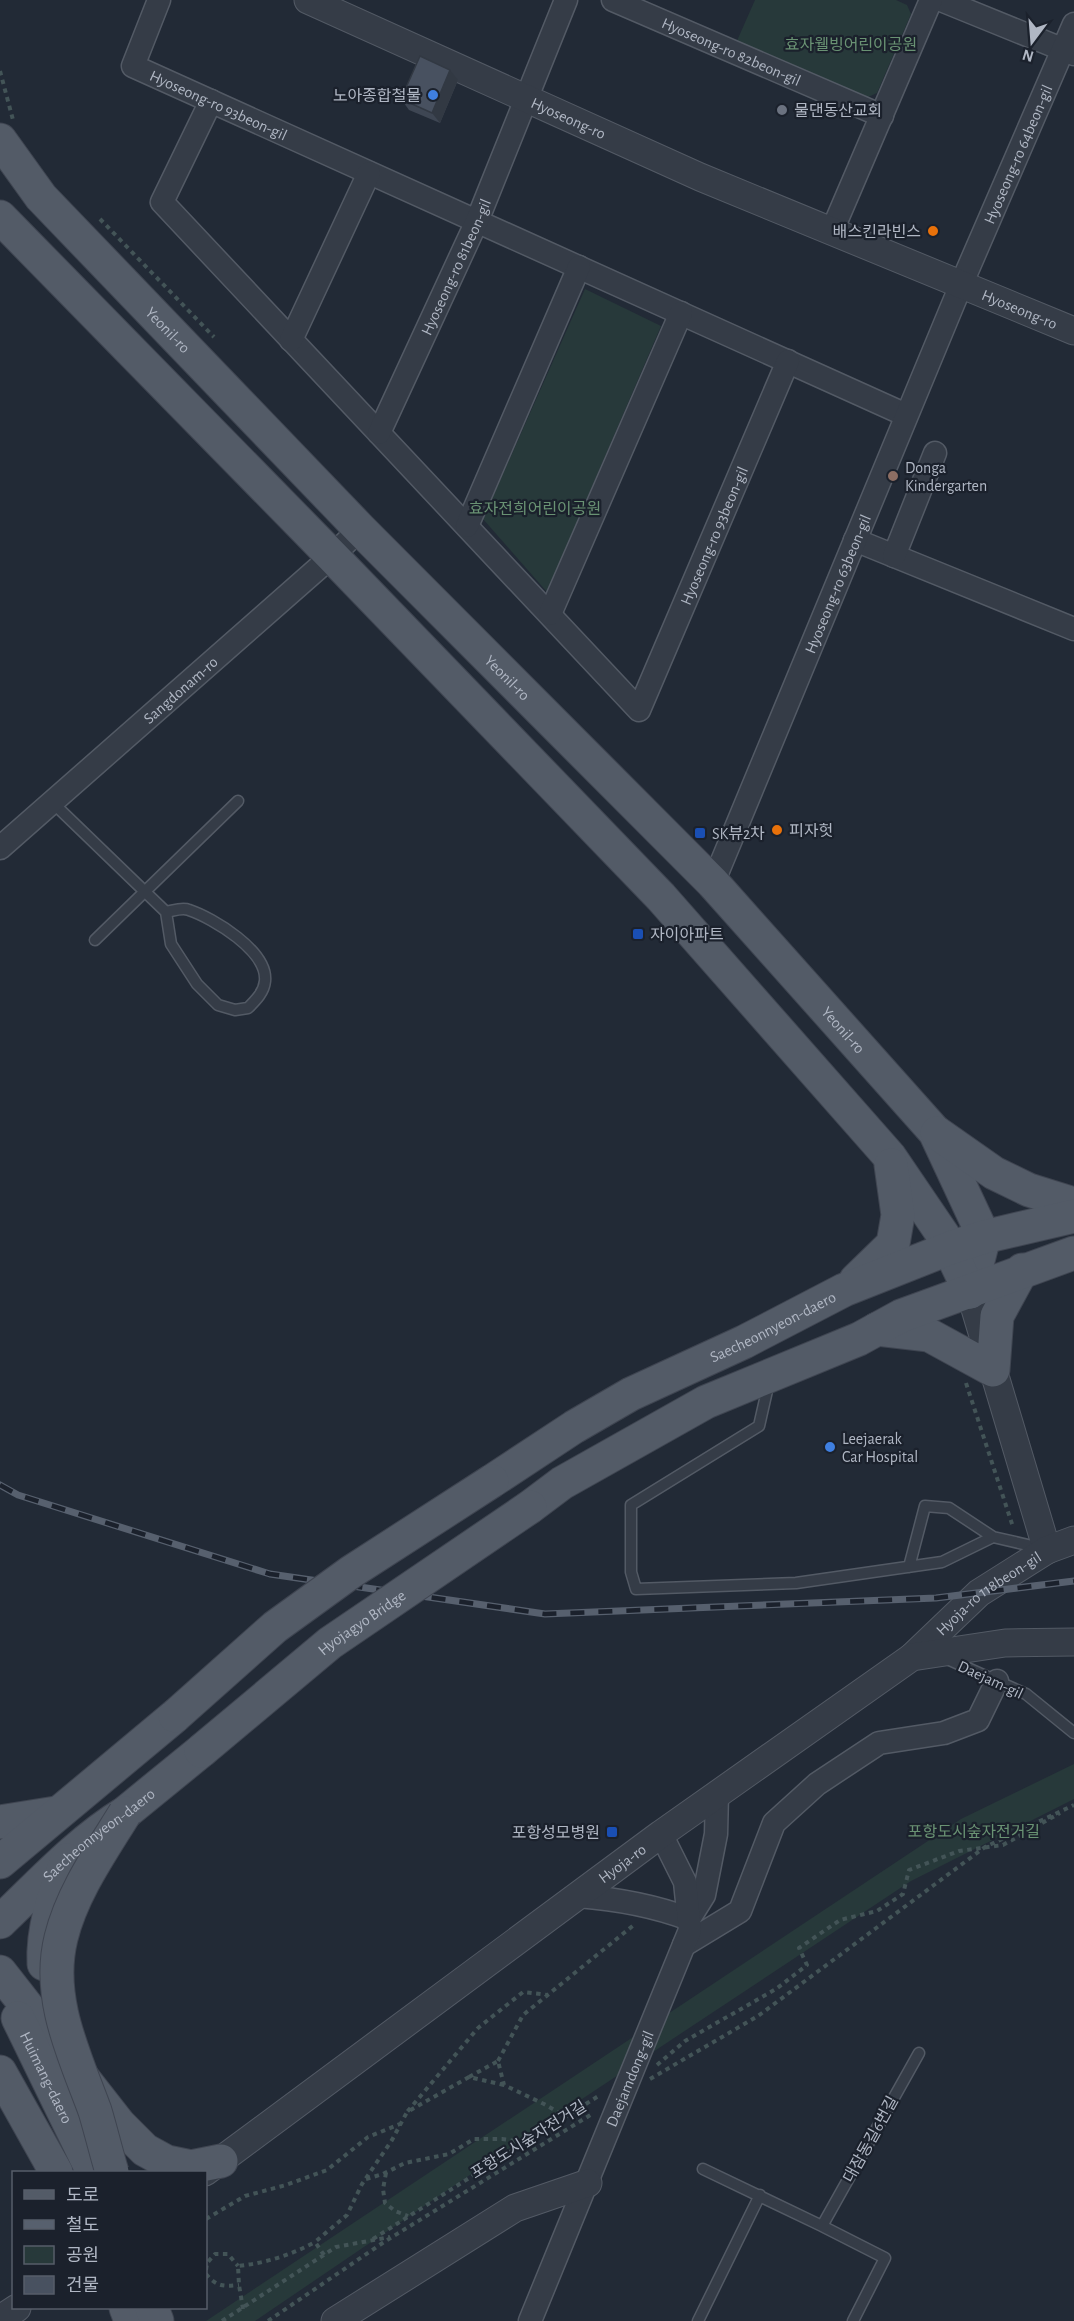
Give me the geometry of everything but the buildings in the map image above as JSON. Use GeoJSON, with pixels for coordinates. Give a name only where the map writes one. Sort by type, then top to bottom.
{"type":"FeatureCollection","features":[{"type":"Feature","properties":{"kind":"main road","name":"Yeonil-ro"},"geometry":{"type":"LineString","coordinates":[[0,140],[42,197],[360,529],[713,883],[935,1132],[984,1237]]}},
{"type":"Feature","properties":{"kind":"main road"},"geometry":{"type":"LineString","coordinates":[[0,163],[42,197]]}},
{"type":"Feature","properties":{"kind":"main road"},"geometry":{"type":"LineString","coordinates":[[3,228],[332,556],[661,897],[890,1157],[944,1235],[970,1292]]}},
{"type":"Feature","properties":{"kind":"main road"},"geometry":{"type":"LineString","coordinates":[[935,1132],[994,1173],[1029,1190],[1074,1204]]}},
{"type":"Feature","properties":{"kind":"main road"},"geometry":{"type":"LineString","coordinates":[[844,1290],[893,1244],[898,1215],[890,1157]]}},
{"type":"Feature","properties":{"kind":"main road","name":"Saecheonnyeon-daero"},"geometry":{"type":"LineString","coordinates":[[57,1812],[175,1716],[275,1627],[351,1572],[574,1427],[631,1394],[744,1342],[844,1290],[984,1237],[1074,1216]]}},
{"type":"Feature","properties":{"kind":"main road"},"geometry":{"type":"LineString","coordinates":[[970,1292],[984,1237]]}},
{"type":"Feature","properties":{"kind":"main road"},"geometry":{"type":"LineString","coordinates":[[770,1376],[877,1329],[901,1316],[970,1292],[1022,1270],[1074,1253]]}},
{"type":"Feature","properties":{"kind":"main road"},"geometry":{"type":"LineString","coordinates":[[877,1329],[929,1335],[993,1370],[997,1316],[1022,1270]]}},
{"type":"Feature","properties":{"kind":"main road","name":"Hyojagyo Bridge"},"geometry":{"type":"LineString","coordinates":[[201,1751],[330,1643],[562,1483],[706,1402],[770,1376]]}},
{"type":"Feature","properties":{"kind":"main road","name":"Saecheonnyeon-daero"},"geometry":{"type":"LineString","coordinates":[[0,1922],[112,1821],[201,1751]]}},
{"type":"Feature","properties":{"kind":"main road"},"geometry":{"type":"LineString","coordinates":[[0,1822],[57,1812]]}},
{"type":"Feature","properties":{"kind":"main road"},"geometry":{"type":"LineString","coordinates":[[0,1862],[57,1812]]}},
{"type":"Feature","properties":{"kind":"main road"},"geometry":{"type":"LineString","coordinates":[[112,2171],[95,2112],[64,2030],[57,1966],[61,1938],[71,1906],[125,1813]]}},
{"type":"Feature","properties":{"kind":"main road"},"geometry":{"type":"LineString","coordinates":[[50,2037],[43,1953],[50,1912],[67,1860]]}},
{"type":"Feature","properties":{"kind":"main road"},"geometry":{"type":"LineString","coordinates":[[0,1972],[11,1983],[50,2037],[119,2124],[145,2150],[167,2162],[191,2167],[213,2167]]}},
{"type":"Feature","properties":{"kind":"main road","name":"Huimang-daero"},"geometry":{"type":"LineString","coordinates":[[5,1994],[93,2171]]}},
{"type":"Feature","properties":{"kind":"main road"},"geometry":{"type":"LineString","coordinates":[[0,2072],[55,2171]]}},
{"type":"Feature","properties":{"kind":"main road"},"geometry":{"type":"LineString","coordinates":[[3,2102],[38,2171]]}},
{"type":"Feature","properties":{"kind":"street","name":"Hyoseong-ro 93beon-gil"},"geometry":{"type":"LineString","coordinates":[[159,0],[133,66],[906,415]]}},
{"type":"Feature","properties":{"kind":"street","name":"Hyoseong-ro"},"geometry":{"type":"LineString","coordinates":[[308,0],[700,177],[1074,331]]}},
{"type":"Feature","properties":{"kind":"street"},"geometry":{"type":"LineString","coordinates":[[525,98],[566,0]]}},
{"type":"Feature","properties":{"kind":"street","name":"Hyoseong-ro 82beon-gil"},"geometry":{"type":"LineString","coordinates":[[613,0],[882,116]]}},
{"type":"Feature","properties":{"kind":"street"},"geometry":{"type":"LineString","coordinates":[[832,231],[931,0]]}},
{"type":"Feature","properties":{"kind":"street"},"geometry":{"type":"LineString","coordinates":[[941,0],[1069,52]]}},
{"type":"Feature","properties":{"kind":"street","name":"Hyoseong-ro 64beon-gil"},"geometry":{"type":"LineString","coordinates":[[961,285],[1069,52],[1074,24]]}},
{"type":"Feature","properties":{"kind":"street","name":"Hyoseong-ro 81beon-gil"},"geometry":{"type":"LineString","coordinates":[[379,434],[477,221],[525,98]]}},
{"type":"Feature","properties":{"kind":"street"},"geometry":{"type":"LineString","coordinates":[[211,101],[162,202],[550,614],[681,313]]}},
{"type":"Feature","properties":{"kind":"street"},"geometry":{"type":"LineString","coordinates":[[291,340],[369,172]]}},
{"type":"Feature","properties":{"kind":"street"},"geometry":{"type":"LineString","coordinates":[[467,526],[579,267]]}},
{"type":"Feature","properties":{"kind":"street","name":"Hyoseong-ro 63beon-gil"},"geometry":{"type":"LineString","coordinates":[[713,883],[961,285]]}},
{"type":"Feature","properties":{"kind":"street","name":"Hyoseong-ro 93beon-gil"},"geometry":{"type":"LineString","coordinates":[[550,614],[639,710],[788,361]]}},
{"type":"Feature","properties":{"kind":"street"},"geometry":{"type":"LineString","coordinates":[[894,556],[935,453]]}},
{"type":"Feature","properties":{"kind":"street","name":"Sangdonam-ro"},"geometry":{"type":"LineString","coordinates":[[0,848],[360,529]]}},
{"type":"Feature","properties":{"kind":"street"},"geometry":{"type":"LineString","coordinates":[[855,540],[1074,630]]}},
{"type":"Feature","properties":{"kind":"street"},"geometry":{"type":"LineString","coordinates":[[970,1292],[1047,1550]]}},
{"type":"Feature","properties":{"kind":"street","name":"Hyoja-ro 118beon-gil"},"geometry":{"type":"LineString","coordinates":[[923,1655],[979,1593],[1047,1550],[1074,1540]]}},
{"type":"Feature","properties":{"kind":"street","name":"Hyoja-ro"},"geometry":{"type":"LineString","coordinates":[[213,2167],[661,1834],[923,1655],[1005,1643],[1074,1642]]}},
{"type":"Feature","properties":{"kind":"street"},"geometry":{"type":"LineString","coordinates":[[684,1945],[740,1911],[774,1823],[818,1784],[879,1743],[944,1733],[978,1720],[997,1681]]}},
{"type":"Feature","properties":{"kind":"street"},"geometry":{"type":"LineString","coordinates":[[578,1896],[619,1899],[689,1918],[704,1895],[716,1834],[717,1794]]}},
{"type":"Feature","properties":{"kind":"street","name":"Daejamdong-gil"},"geometry":{"type":"LineString","coordinates":[[530,2321],[690,1930],[686,1882],[661,1834]]}},
{"type":"Feature","properties":{"kind":"street"},"geometry":{"type":"LineString","coordinates":[[335,2321],[515,2208],[588,2183]]}},
{"type":"Feature","properties":{"kind":"street"},"geometry":{"type":"LineString","coordinates":[[0,2319],[14,2309]]}},
{"type":"Feature","properties":{"kind":"lane"},"geometry":{"type":"LineString","coordinates":[[95,940],[238,801]]}},
{"type":"Feature","properties":{"kind":"lane"},"geometry":{"type":"LineString","coordinates":[[52,802],[166,912],[171,944],[197,984],[218,1005],[235,1010],[248,1008],[261,994],[266,979],[253,951],[223,927],[187,909],[166,912]]}},
{"type":"Feature","properties":{"kind":"lane"},"geometry":{"type":"LineString","coordinates":[[770,1376],[759,1426],[631,1505],[631,1572],[636,1589],[796,1583],[909,1567],[942,1562],[993,1537]]}},
{"type":"Feature","properties":{"kind":"lane"},"geometry":{"type":"LineString","coordinates":[[909,1567],[925,1506],[949,1508],[993,1537],[1047,1550]]}},
{"type":"Feature","properties":{"kind":"lane","name":"Daejam-gil"},"geometry":{"type":"LineString","coordinates":[[923,1655],[997,1681],[1026,1694],[1074,1733]]}},
{"type":"Feature","properties":{"kind":"lane","name":"대잠동길6번길"},"geometry":{"type":"LineString","coordinates":[[822,2226],[919,2053]]}},
{"type":"Feature","properties":{"kind":"lane"},"geometry":{"type":"LineString","coordinates":[[703,2169],[885,2258],[853,2321]]}},
{"type":"Feature","properties":{"kind":"lane"},"geometry":{"type":"LineString","coordinates":[[698,2321],[760,2195]]}},
{"type":"Feature","properties":{"kind":"path"},"geometry":{"type":"LineString","coordinates":[[956,1350],[1018,1543]]}},
{"type":"Feature","properties":{"kind":"path","name":"포항도시숲자전거길"},"geometry":{"type":"LineString","coordinates":[[268,2321],[393,2237],[621,2096],[758,2016],[985,1847],[1073,1805]]}},
{"type":"Feature","properties":{"kind":"path"},"geometry":{"type":"LineString","coordinates":[[653,2068],[685,2040],[776,1989],[807,1965],[799,1948],[840,1920],[877,1911],[903,1893],[909,1870],[959,1851],[985,1847]]}},
{"type":"Feature","properties":{"kind":"path"},"geometry":{"type":"LineString","coordinates":[[407,2112],[498,2061],[523,2015],[635,1923],[645,1905]]}},
{"type":"Feature","properties":{"kind":"path"},"geometry":{"type":"LineString","coordinates":[[238,2266],[292,2254],[315,2242],[347,2215],[407,2112],[478,2028],[523,1992],[548,1995]]}},
{"type":"Feature","properties":{"kind":"path"},"geometry":{"type":"LineString","coordinates":[[498,2061],[504,2085]]}},
{"type":"Feature","properties":{"kind":"path"},"geometry":{"type":"LineString","coordinates":[[469,2077],[504,2085],[565,2116]]}},
{"type":"Feature","properties":{"kind":"path"},"geometry":{"type":"LineString","coordinates":[[373,2239],[608,2090],[621,2096]]}},
{"type":"Feature","properties":{"kind":"path"},"geometry":{"type":"LineString","coordinates":[[207,2218],[244,2196],[286,2185],[327,2170],[368,2136],[400,2124]]}},
{"type":"Feature","properties":{"kind":"path"},"geometry":{"type":"LineString","coordinates":[[366,2179],[405,2163],[449,2154],[474,2139],[524,2142]]}},
{"type":"Feature","properties":{"kind":"path"},"geometry":{"type":"LineString","coordinates":[[386,2172],[383,2189],[385,2203],[395,2211],[408,2216]]}},
{"type":"Feature","properties":{"kind":"path"},"geometry":{"type":"LineString","coordinates":[[222,2321],[336,2247],[393,2237]]}},
{"type":"Feature","properties":{"kind":"path"},"geometry":{"type":"LineString","coordinates":[[315,2242],[324,2255]]}},
{"type":"Feature","properties":{"kind":"path"},"geometry":{"type":"LineString","coordinates":[[207,2262],[215,2254],[228,2254],[238,2266],[243,2308]]}},
{"type":"Feature","properties":{"kind":"path"},"geometry":{"type":"LineString","coordinates":[[207,2273],[214,2283],[224,2286],[239,2285]]}},
{"type":"Feature","properties":{"kind":"green space","name":"효자웰빙어린이공원"},"geometry":{"type":"Polygon","coordinates":[[[755,0],[896,0],[907,5],[911,14],[877,93],[866,98],[736,43],[755,0]]]}},
{"type":"Feature","properties":{"kind":"green space","name":"효자전희어린이공원"},"geometry":{"type":"Polygon","coordinates":[[[585,289],[661,326],[547,592],[483,519],[585,289]]]}},
{"type":"Feature","properties":{"kind":"green space","name":"포항도시숲자전거길"},"geometry":{"type":"Polygon","coordinates":[[[1074,1764],[1074,1799],[911,1881],[573,2105],[255,2321],[206,2321],[961,1819],[1074,1764]]]}},
{"type":"Feature","properties":{"kind":"railway"},"geometry":{"type":"LineString","coordinates":[[0,1485],[18,1495],[270,1574],[545,1614],[936,1598],[1074,1581]]}},
{"type":"Feature","properties":{"kind":"place","name":"노아종합철물"},"geometry":{"type":"Point","coordinates":[433,95]}},
{"type":"Feature","properties":{"kind":"place","name":"물댄동산교회"},"geometry":{"type":"Point","coordinates":[782,110]}},
{"type":"Feature","properties":{"kind":"place","name":"배스킨라빈스"},"geometry":{"type":"Point","coordinates":[933,231]}},
{"type":"Feature","properties":{"kind":"place","name":"Donga Kindergarten"},"geometry":{"type":"Point","coordinates":[893,476]}},
{"type":"Feature","properties":{"kind":"place","name":"피자헛"},"geometry":{"type":"Point","coordinates":[777,830]}},
{"type":"Feature","properties":{"kind":"place","name":"SK뷰2차"},"geometry":{"type":"Point","coordinates":[700,833]}},
{"type":"Feature","properties":{"kind":"place","name":"자이아파트"},"geometry":{"type":"Point","coordinates":[638,934]}},
{"type":"Feature","properties":{"kind":"place","name":"Leejaerak Car Hospital"},"geometry":{"type":"Point","coordinates":[830,1447]}},
{"type":"Feature","properties":{"kind":"place","name":"포항성모병원"},"geometry":{"type":"Point","coordinates":[612,1832]}}]}
